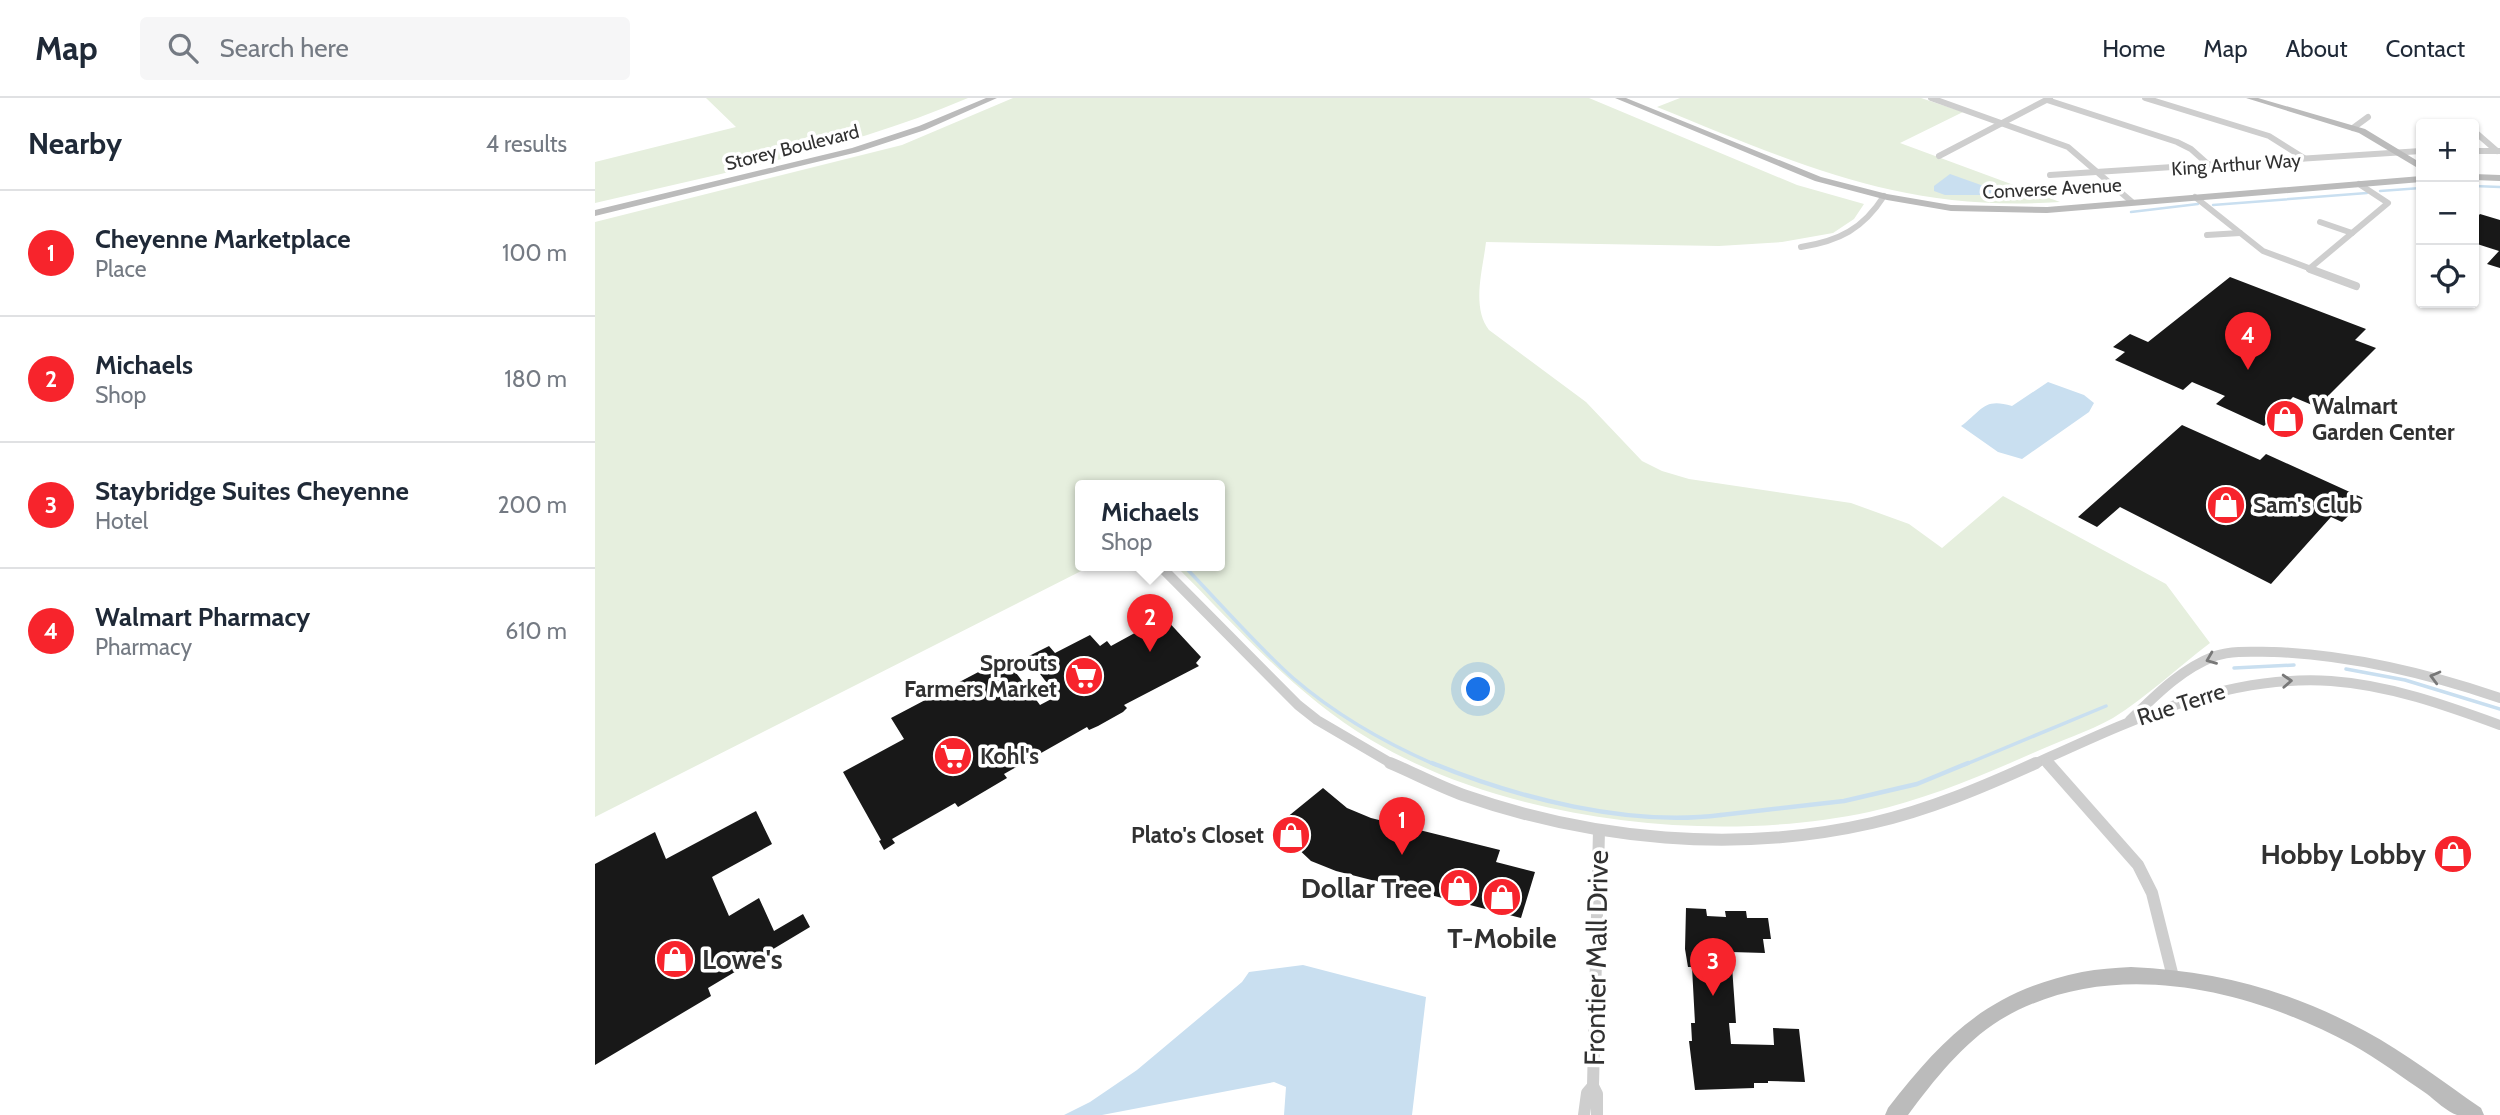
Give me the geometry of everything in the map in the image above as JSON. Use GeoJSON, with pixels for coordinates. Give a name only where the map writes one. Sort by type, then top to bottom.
{"type":"FeatureCollection","features":[{"type":"Feature","properties":{"kind":"main road","name":"Storey Boulevard"},"geometry":{"type":"LineString","coordinates":[[595,213],[855,150],[922,128],[993,98]]}},
{"type":"Feature","properties":{"kind":"main road","name":"Converse Avenue"},"geometry":{"type":"LineString","coordinates":[[1619,98],[1798,172],[1884,197],[1951,208],[2006,211],[2416,179]]}},
{"type":"Feature","properties":{"kind":"main road"},"geometry":{"type":"LineString","coordinates":[[2250,98],[2262,99],[2353,128],[2416,164]]}},
{"type":"Feature","properties":{"kind":"main road"},"geometry":{"type":"LineString","coordinates":[[2479,177],[2500,178]]}},
{"type":"Feature","properties":{"kind":"main road"},"geometry":{"type":"LineString","coordinates":[[1895,1115],[1971,1030],[2022,999],[2089,979],[2136,975],[2173,977],[2235,988],[2322,1020],[2377,1049],[2474,1115]]}},
{"type":"Feature","properties":{"kind":"street"},"geometry":{"type":"LineString","coordinates":[[1931,98],[2067,147],[2132,202]]}},
{"type":"Feature","properties":{"kind":"street"},"geometry":{"type":"LineString","coordinates":[[2145,98],[2269,136],[2305,159]]}},
{"type":"Feature","properties":{"kind":"street"},"geometry":{"type":"LineString","coordinates":[[1939,156],[2049,99],[2177,142],[2191,149],[2210,166]]}},
{"type":"Feature","properties":{"kind":"street"},"geometry":{"type":"LineString","coordinates":[[2353,128],[2368,117]]}},
{"type":"Feature","properties":{"kind":"street"},"geometry":{"type":"LineString","coordinates":[[2479,135],[2499,151]]}},
{"type":"Feature","properties":{"kind":"street","name":"King Arthur Way"},"geometry":{"type":"LineString","coordinates":[[2050,175],[2101,174],[2416,151]]}},
{"type":"Feature","properties":{"kind":"street"},"geometry":{"type":"LineString","coordinates":[[2479,151],[2499,151]]}},
{"type":"Feature","properties":{"kind":"street"},"geometry":{"type":"LineString","coordinates":[[2309,269],[2388,203],[2360,184]]}},
{"type":"Feature","properties":{"kind":"street"},"geometry":{"type":"LineString","coordinates":[[1801,247],[1825,243],[1853,232],[1872,217],[1884,197]]}},
{"type":"Feature","properties":{"kind":"street"},"geometry":{"type":"LineString","coordinates":[[2195,197],[2263,251],[2356,286]]}},
{"type":"Feature","properties":{"kind":"street"},"geometry":{"type":"LineString","coordinates":[[2320,222],[2352,233]]}},
{"type":"Feature","properties":{"kind":"street"},"geometry":{"type":"LineString","coordinates":[[2207,235],[2240,233]]}},
{"type":"Feature","properties":{"kind":"street"},"geometry":{"type":"LineString","coordinates":[[1165,571],[1285,694],[1316,720],[1386,762],[1455,793],[1567,825],[1671,838],[1752,839],[1849,827],[1948,801],[2127,722]]}},
{"type":"Feature","properties":{"kind":"street","name":"Rue Terre"},"geometry":{"type":"LineString","coordinates":[[2127,722],[2172,679],[2217,655],[2239,652],[2311,653],[2378,662],[2500,698]]}},
{"type":"Feature","properties":{"kind":"street","name":"Rue Terre"},"geometry":{"type":"LineString","coordinates":[[2127,722],[2201,695],[2238,686],[2310,680],[2410,695],[2500,724]]}},
{"type":"Feature","properties":{"kind":"street"},"geometry":{"type":"LineString","coordinates":[[2045,760],[2139,864],[2152,893],[2173,977]]}},
{"type":"Feature","properties":{"kind":"street","name":"Frontier Mall Drive"},"geometry":{"type":"LineString","coordinates":[[1597,1115],[1597,1094],[1593,1086],[1599,830]]}},
{"type":"Feature","properties":{"kind":"street","name":"Frontier Mall Drive"},"geometry":{"type":"LineString","coordinates":[[1584,1115],[1587,1093],[1593,1086]]}},
{"type":"Feature","properties":{"kind":"green space"},"geometry":{"type":"Polygon","coordinates":[[[706,98],[968,98],[923,116],[831,146],[595,203],[595,162],[736,127],[706,98]]]}},
{"type":"Feature","properties":{"kind":"green space"},"geometry":{"type":"Polygon","coordinates":[[[1013,98],[1589,98],[1797,185],[1864,204],[1854,219],[1833,233],[1782,242],[1719,246],[1486,242],[1479,299],[1489,330],[1586,402],[1642,461],[1662,471],[1689,479],[1851,503],[1909,524],[1942,548],[2003,496],[2166,584],[2210,643],[2113,718],[1972,779],[1911,801],[1869,812],[1809,822],[1745,826],[1679,825],[1613,819],[1548,808],[1485,790],[1425,768],[1343,722],[1292,682],[1181,571],[1225,571],[1225,480],[1075,480],[1075,571],[1081,571],[595,817],[595,222],[902,145],[1013,98]]]}},
{"type":"Feature","properties":{"kind":"green space"},"geometry":{"type":"Polygon","coordinates":[[[1680,98],[1921,98],[1963,112],[1900,143],[2060,202],[1950,200],[1900,192],[1852,180],[1805,165],[1657,107],[1680,98]]]}},
{"type":"Feature","properties":{"kind":"water"},"geometry":{"type":"Polygon","coordinates":[[[1950,174],[2009,195],[1945,195],[1934,191],[1934,186],[1950,174]]]}},
{"type":"Feature","properties":{"kind":"water"},"geometry":{"type":"Polygon","coordinates":[[[2048,382],[2084,395],[2094,403],[2089,412],[2022,459],[1998,452],[1961,426],[1983,407],[1995,403],[2012,406],[2048,382]]]}},
{"type":"Feature","properties":{"kind":"water"},"geometry":{"type":"Polygon","coordinates":[[[1303,965],[1426,997],[1412,1115],[1284,1115],[1286,1087],[1274,1082],[1102,1115],[1064,1115],[1090,1102],[1137,1070],[1242,982],[1249,972],[1303,965]]]}},
{"type":"Feature","properties":{"kind":"building"},"geometry":{"type":"Polygon","coordinates":[[[2479,215],[2500,220],[2500,268],[2487,264],[2499,251],[2479,245],[2479,215]]]}},
{"type":"Feature","properties":{"kind":"building"},"geometry":{"type":"Polygon","coordinates":[[[2230,277],[2366,329],[2355,340],[2376,348],[2327,397],[2330,398],[2322,406],[2317,407],[2293,397],[2264,426],[2216,404],[2225,396],[2192,382],[2183,390],[2115,360],[2125,352],[2113,347],[2130,334],[2148,342],[2230,277]]]}},
{"type":"Feature","properties":{"kind":"building","name":"Sam's Club"},"geometry":{"type":"Polygon","coordinates":[[[2182,425],[2260,460],[2266,454],[2363,498],[2359,502],[2362,503],[2342,522],[2331,517],[2271,584],[2120,507],[2097,527],[2078,517],[2182,425]]]}},
{"type":"Feature","properties":{"kind":"building","name":"Kohl's"},"geometry":{"type":"Polygon","coordinates":[[[1164,617],[1201,657],[1196,663],[1199,666],[1124,705],[1127,708],[1123,712],[1098,726],[1089,730],[1087,727],[1004,774],[1007,778],[958,807],[955,803],[892,839],[895,843],[884,850],[843,772],[904,739],[891,718],[1005,658],[1040,705],[1057,696],[1027,657],[1049,646],[1055,653],[1090,635],[1100,646],[1107,641],[1111,646],[1164,617]]]}},
{"type":"Feature","properties":{"kind":"building"},"geometry":{"type":"Polygon","coordinates":[[[1323,788],[1347,808],[1371,818],[1500,850],[1496,862],[1535,872],[1521,918],[1336,871],[1311,861],[1275,827],[1323,788]]]}},
{"type":"Feature","properties":{"kind":"building","name":"Lowe's"},"geometry":{"type":"Polygon","coordinates":[[[756,811],[772,844],[712,877],[729,916],[759,898],[774,931],[803,914],[810,927],[708,988],[711,996],[595,1065],[595,864],[655,832],[666,859],[756,811]]]}},
{"type":"Feature","properties":{"kind":"building"},"geometry":{"type":"Polygon","coordinates":[[[1686,908],[1706,909],[1707,916],[1726,917],[1725,911],[1746,911],[1747,918],[1768,918],[1771,939],[1763,939],[1765,953],[1731,952],[1736,1023],[1729,1023],[1731,1044],[1774,1045],[1773,1028],[1799,1029],[1805,1082],[1768,1081],[1754,1083],[1754,1088],[1695,1090],[1689,1041],[1692,1041],[1691,1023],[1695,1023],[1692,967],[1688,967],[1685,949],[1686,908]]]}},
{"type":"Feature","properties":{"kind":"waterway"},"geometry":{"type":"LineString","coordinates":[[2479,186],[2500,187]]}},
{"type":"Feature","properties":{"kind":"waterway"},"geometry":{"type":"LineString","coordinates":[[2380,191],[2416,188]]}},
{"type":"Feature","properties":{"kind":"waterway"},"geometry":{"type":"LineString","coordinates":[[2213,205],[2367,193]]}},
{"type":"Feature","properties":{"kind":"waterway"},"geometry":{"type":"LineString","coordinates":[[2131,212],[2198,204]]}},
{"type":"Feature","properties":{"kind":"waterway"},"geometry":{"type":"LineString","coordinates":[[1189,571],[1265,651],[1309,691],[1361,727],[1436,765]]}},
{"type":"Feature","properties":{"kind":"waterway"},"geometry":{"type":"LineString","coordinates":[[2234,668],[2294,665]]}},
{"type":"Feature","properties":{"kind":"waterway"},"geometry":{"type":"LineString","coordinates":[[2346,669],[2405,680],[2500,709]]}},
{"type":"Feature","properties":{"kind":"waterway"},"geometry":{"type":"LineString","coordinates":[[1964,765],[2106,706]]}},
{"type":"Feature","properties":{"kind":"waterway"},"geometry":{"type":"LineString","coordinates":[[1432,763],[1500,788],[1574,807],[1649,817],[1686,818],[1844,801],[1917,784],[1968,763]]}},
{"type":"Feature","properties":{"kind":"place","name":"Walmart Pharmacy"},"geometry":{"type":"Point","coordinates":[2248,370]}},
{"type":"Feature","properties":{"kind":"place","name":"Walmart Garden Center"},"geometry":{"type":"Point","coordinates":[2285,419]}},
{"type":"Feature","properties":{"kind":"place","name":"Sam's Club"},"geometry":{"type":"Point","coordinates":[2226,505]}},
{"type":"Feature","properties":{"kind":"place","name":"Michaels"},"geometry":{"type":"Point","coordinates":[1150,652]}},
{"type":"Feature","properties":{"kind":"place","name":"Sprouts Farmers Market"},"geometry":{"type":"Point","coordinates":[1084,676]}},
{"type":"Feature","properties":{"kind":"place","name":"Kohl's"},"geometry":{"type":"Point","coordinates":[953,756]}},
{"type":"Feature","properties":{"kind":"place","name":"Plato's Closet"},"geometry":{"type":"Point","coordinates":[1291,835]}},
{"type":"Feature","properties":{"kind":"place","name":"Hobby Lobby"},"geometry":{"type":"Point","coordinates":[2453,854]}},
{"type":"Feature","properties":{"kind":"place","name":"Cheyenne Marketplace"},"geometry":{"type":"Point","coordinates":[1402,855]}},
{"type":"Feature","properties":{"kind":"place","name":"Dollar Tree"},"geometry":{"type":"Point","coordinates":[1459,888]}},
{"type":"Feature","properties":{"kind":"place","name":"T-Mobile"},"geometry":{"type":"Point","coordinates":[1502,897]}},
{"type":"Feature","properties":{"kind":"place","name":"Lowe's"},"geometry":{"type":"Point","coordinates":[675,959]}},
{"type":"Feature","properties":{"kind":"place","name":"Staybridge Suites Cheyenne"},"geometry":{"type":"Point","coordinates":[1713,996]}}]}
